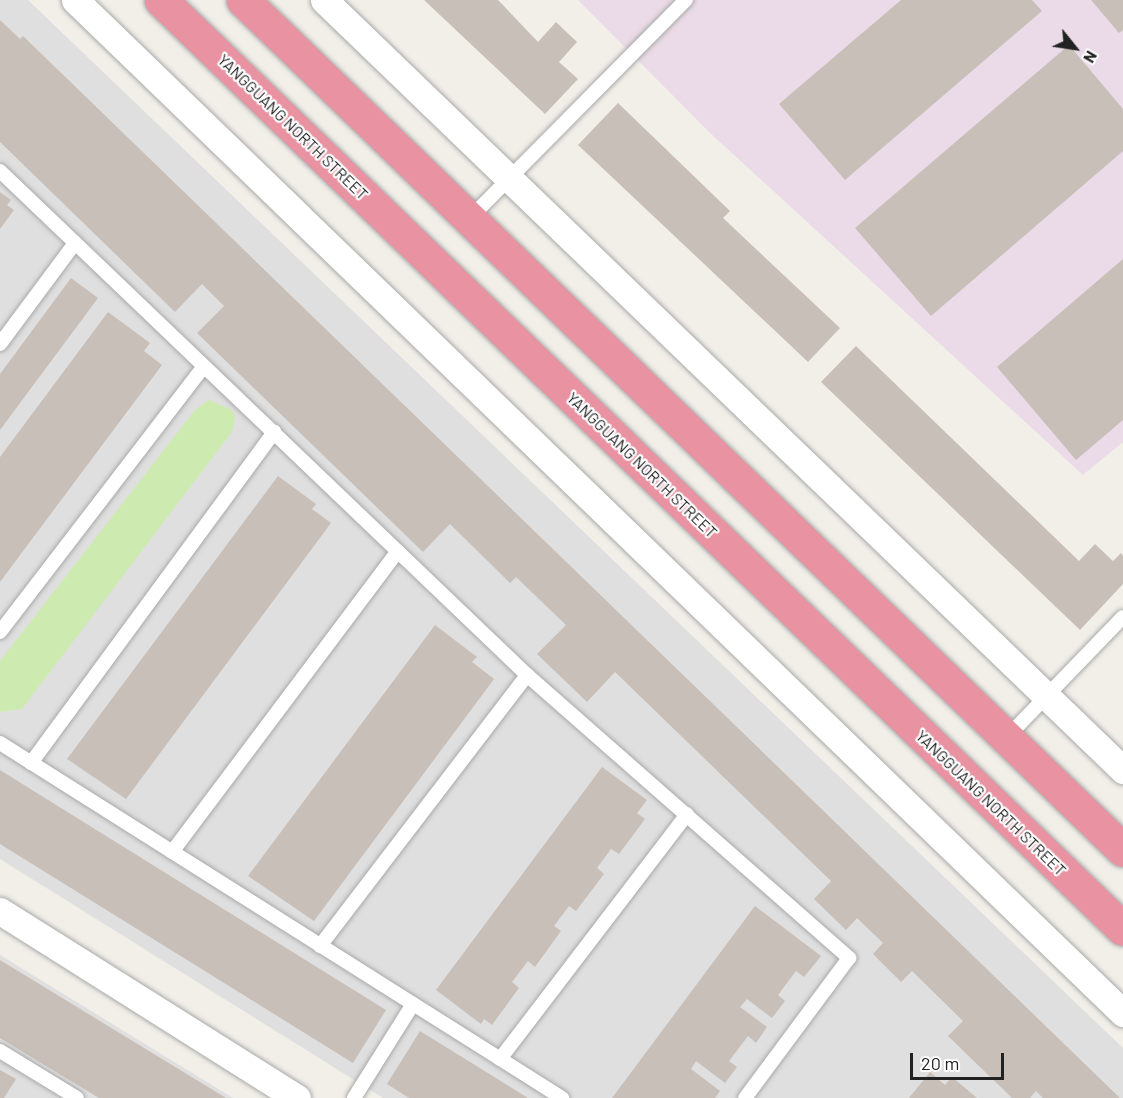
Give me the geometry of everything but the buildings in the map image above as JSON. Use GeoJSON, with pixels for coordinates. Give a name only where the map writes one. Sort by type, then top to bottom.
{"type":"FeatureCollection","features":[{"type":"Feature","properties":{"kind":"highway","name":"YANGGUANG NORTH STREET"},"geometry":{"type":"LineString","coordinates":[[161,0],[1123,929]]}},
{"type":"Feature","properties":{"kind":"highway"},"geometry":{"type":"LineString","coordinates":[[243,0],[1123,850]]}},
{"type":"Feature","properties":{"kind":"street"},"geometry":{"type":"LineString","coordinates":[[75,0],[1123,1013]]}},
{"type":"Feature","properties":{"kind":"street"},"geometry":{"type":"LineString","coordinates":[[324,0],[1123,770]]}},
{"type":"Feature","properties":{"kind":"street"},"geometry":{"type":"LineString","coordinates":[[0,911],[297,1098]]}},
{"type":"Feature","properties":{"kind":"lane"},"geometry":{"type":"LineString","coordinates":[[470,218],[686,0]]}},
{"type":"Feature","properties":{"kind":"lane"},"geometry":{"type":"LineString","coordinates":[[0,171],[527,675],[849,958],[746,1098]]}},
{"type":"Feature","properties":{"kind":"lane"},"geometry":{"type":"LineString","coordinates":[[0,344],[75,243]]}},
{"type":"Feature","properties":{"kind":"lane"},"geometry":{"type":"LineString","coordinates":[[0,632],[204,366]]}},
{"type":"Feature","properties":{"kind":"lane"},"geometry":{"type":"LineString","coordinates":[[31,763],[274,432]]}},
{"type":"Feature","properties":{"kind":"lane"},"geometry":{"type":"LineString","coordinates":[[172,852],[398,551]]}},
{"type":"Feature","properties":{"kind":"lane"},"geometry":{"type":"LineString","coordinates":[[1006,738],[1123,617]]}},
{"type":"Feature","properties":{"kind":"lane"},"geometry":{"type":"LineString","coordinates":[[320,946],[527,675]]}},
{"type":"Feature","properties":{"kind":"lane"},"geometry":{"type":"LineString","coordinates":[[0,743],[562,1098]]}},
{"type":"Feature","properties":{"kind":"lane"},"geometry":{"type":"LineString","coordinates":[[500,1059],[687,814]]}},
{"type":"Feature","properties":{"kind":"lane"},"geometry":{"type":"LineString","coordinates":[[354,1098],[413,1004]]}},
{"type":"Feature","properties":{"kind":"lane"},"geometry":{"type":"LineString","coordinates":[[0,1051],[77,1098]]}},
{"type":"Feature","properties":{"kind":"shaded area"},"geometry":{"type":"Polygon","coordinates":[[[0,0],[28,0],[1123,1048],[1123,1098],[383,1098],[0,859],[0,0]]]}},
{"type":"Feature","properties":{"kind":"shaded area"},"geometry":{"type":"Polygon","coordinates":[[[578,0],[1123,0],[1123,442],[1083,475],[709,132],[578,0]]]}},
{"type":"Feature","properties":{"kind":"shaded area"},"geometry":{"type":"Polygon","coordinates":[[[0,955],[233,1098],[0,1098],[0,955]]]}},
{"type":"Feature","properties":{"kind":"green space"},"geometry":{"type":"Polygon","coordinates":[[[209,400],[232,410],[235,417],[232,432],[22,709],[0,712],[0,661],[195,410],[209,400]]]}}]}
